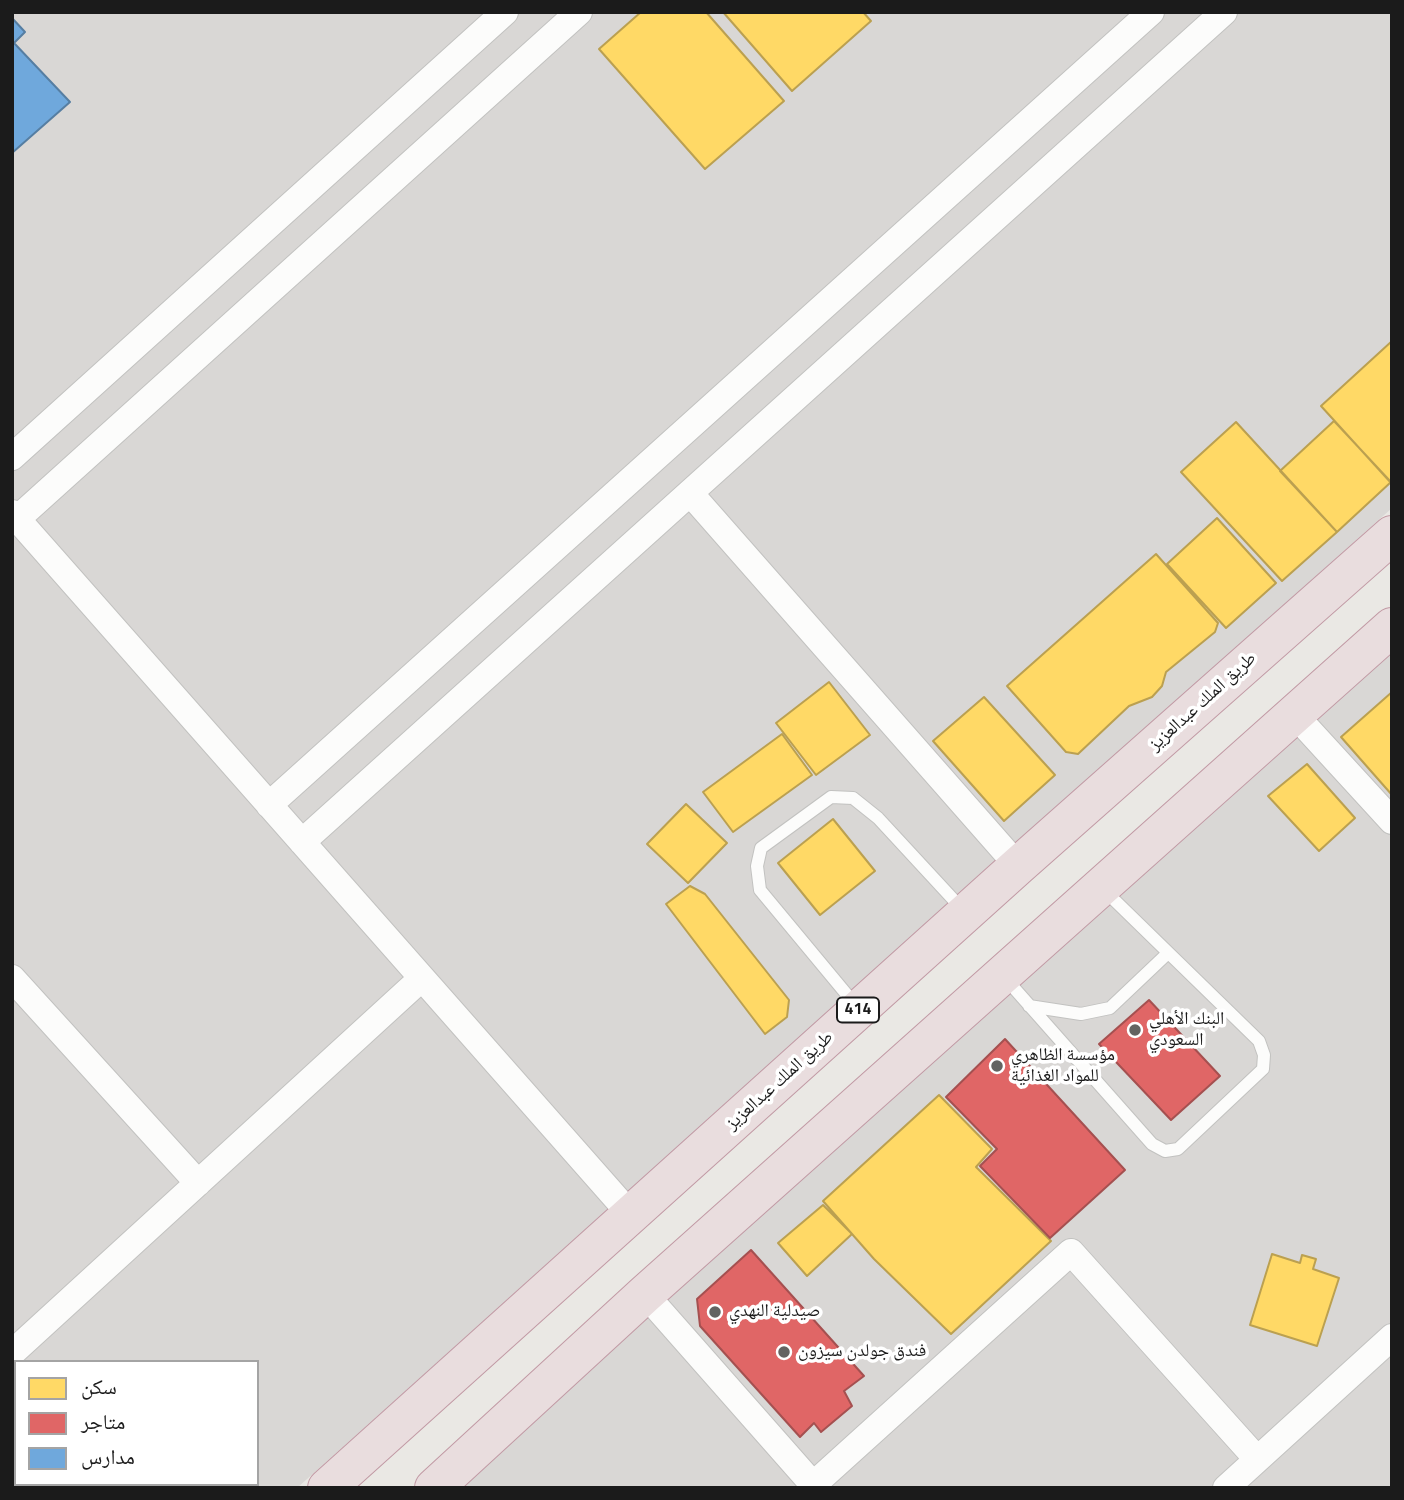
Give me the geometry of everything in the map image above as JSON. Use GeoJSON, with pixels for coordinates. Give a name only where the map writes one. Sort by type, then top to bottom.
{"type":"FeatureCollection","features":[{"type":"Feature","properties":{"kind":"highway","name":"طريق الملك عبدالعزيز"},"geometry":{"type":"LineString","coordinates":[[327,1488],[965,913],[1392,535]]}},
{"type":"Feature","properties":{"kind":"highway"},"geometry":{"type":"LineString","coordinates":[[434,1488],[645,1294],[1392,627]]}},
{"type":"Feature","properties":{"kind":"street"},"geometry":{"type":"LineString","coordinates":[[12,457],[505,12]]}},
{"type":"Feature","properties":{"kind":"street"},"geometry":{"type":"LineString","coordinates":[[579,12],[15,516],[631,1215]]}},
{"type":"Feature","properties":{"kind":"street"},"geometry":{"type":"LineString","coordinates":[[270,805],[1151,12]]}},
{"type":"Feature","properties":{"kind":"street"},"geometry":{"type":"LineString","coordinates":[[302,842],[1224,12]]}},
{"type":"Feature","properties":{"kind":"street"},"geometry":{"type":"LineString","coordinates":[[690,493],[1018,866]]}},
{"type":"Feature","properties":{"kind":"street"},"geometry":{"type":"LineString","coordinates":[[1294,714],[1392,821]]}},
{"type":"Feature","properties":{"kind":"street"},"geometry":{"type":"LineString","coordinates":[[12,978],[198,1183]]}},
{"type":"Feature","properties":{"kind":"street"},"geometry":{"type":"LineString","coordinates":[[12,1353],[422,978]]}},
{"type":"Feature","properties":{"kind":"street"},"geometry":{"type":"LineString","coordinates":[[645,1294],[815,1486],[1071,1252],[1244,1477],[1392,1337]]}},
{"type":"Feature","properties":{"kind":"lane"},"geometry":{"type":"LineString","coordinates":[[859,1009],[760,890],[757,866],[761,848],[831,797],[853,798],[878,818],[965,913]]}},
{"type":"Feature","properties":{"kind":"lane"},"geometry":{"type":"LineString","coordinates":[[1002,975],[1152,1144],[1165,1151],[1178,1149],[1264,1069],[1264,1055],[1259,1041],[1100,887]]}},
{"type":"Feature","properties":{"kind":"lane"},"geometry":{"type":"LineString","coordinates":[[1029,1006],[1081,1014],[1110,1008],[1168,953]]}},
{"type":"Feature","properties":{"kind":"shaded area"},"geometry":{"type":"Polygon","coordinates":[[[12,12],[1392,12],[1392,508],[297,1488],[12,1488],[12,12]]]}},
{"type":"Feature","properties":{"kind":"shaded area"},"geometry":{"type":"Polygon","coordinates":[[[1392,649],[1392,1488],[454,1488],[1392,649]]]}},
{"type":"Feature","properties":{"kind":"building: سكن"},"geometry":{"type":"Polygon","coordinates":[[[641,12],[706,12],[784,101],[705,169],[599,49],[641,12]]]}},
{"type":"Feature","properties":{"kind":"building: سكن"},"geometry":{"type":"Polygon","coordinates":[[[723,12],[863,12],[871,21],[792,91],[723,12]]]}},
{"type":"Feature","properties":{"kind":"building: سكن"},"geometry":{"type":"Polygon","coordinates":[[[1392,341],[1392,484],[1321,406],[1392,341]]]}},
{"type":"Feature","properties":{"kind":"building: سكن"},"geometry":{"type":"Polygon","coordinates":[[[1334,421],[1391,482],[1337,532],[1280,471],[1334,421]]]}},
{"type":"Feature","properties":{"kind":"building: سكن"},"geometry":{"type":"Polygon","coordinates":[[[1236,422],[1337,532],[1282,581],[1181,472],[1236,422]]]}},
{"type":"Feature","properties":{"kind":"building: سكن"},"geometry":{"type":"Polygon","coordinates":[[[1217,518],[1276,583],[1226,628],[1167,564],[1217,518]]]}},
{"type":"Feature","properties":{"kind":"building: سكن"},"geometry":{"type":"Polygon","coordinates":[[[1156,554],[1218,623],[1215,632],[1166,672],[1162,686],[1152,697],[1129,706],[1078,754],[1066,752],[1007,686],[1156,554]]]}},
{"type":"Feature","properties":{"kind":"building: سكن"},"geometry":{"type":"Polygon","coordinates":[[[829,682],[870,735],[816,775],[776,723],[829,682]]]}},
{"type":"Feature","properties":{"kind":"building: سكن"},"geometry":{"type":"Polygon","coordinates":[[[1392,692],[1392,795],[1341,737],[1392,692]]]}},
{"type":"Feature","properties":{"kind":"building: سكن"},"geometry":{"type":"Polygon","coordinates":[[[984,697],[1055,775],[1004,821],[933,741],[984,697]]]}},
{"type":"Feature","properties":{"kind":"building: سكن"},"geometry":{"type":"Polygon","coordinates":[[[782,734],[812,775],[733,832],[703,792],[782,734]]]}},
{"type":"Feature","properties":{"kind":"building: سكن"},"geometry":{"type":"Polygon","coordinates":[[[1307,764],[1355,818],[1319,851],[1268,796],[1307,764]]]}},
{"type":"Feature","properties":{"kind":"building: سكن"},"geometry":{"type":"Polygon","coordinates":[[[686,804],[727,843],[688,883],[647,844],[686,804]]]}},
{"type":"Feature","properties":{"kind":"building: سكن"},"geometry":{"type":"Polygon","coordinates":[[[833,819],[875,871],[820,915],[778,863],[833,819]]]}},
{"type":"Feature","properties":{"kind":"building: سكن"},"geometry":{"type":"Polygon","coordinates":[[[690,886],[705,894],[789,1000],[787,1017],[765,1034],[666,904],[690,886]]]}},
{"type":"Feature","properties":{"kind":"building: سكن"},"geometry":{"type":"Polygon","coordinates":[[[939,1095],[992,1149],[976,1167],[1051,1241],[951,1334],[874,1259],[823,1201],[939,1095]]]}},
{"type":"Feature","properties":{"kind":"building: سكن"},"geometry":{"type":"Polygon","coordinates":[[[823,1205],[852,1234],[807,1276],[778,1243],[823,1205]]]}},
{"type":"Feature","properties":{"kind":"building: سكن"},"geometry":{"type":"Polygon","coordinates":[[[1272,1254],[1300,1263],[1302,1255],[1316,1259],[1313,1269],[1339,1278],[1317,1346],[1250,1325],[1272,1254]]]}},
{"type":"Feature","properties":{"kind":"building: متاجر"},"geometry":{"type":"Polygon","coordinates":[[[1149,1000],[1220,1076],[1171,1120],[1099,1044],[1149,1000]]]}},
{"type":"Feature","properties":{"kind":"building: متاجر"},"geometry":{"type":"Polygon","coordinates":[[[1005,1039],[1125,1170],[1050,1238],[980,1166],[997,1149],[946,1097],[1005,1039]]]}},
{"type":"Feature","properties":{"kind":"building: متاجر"},"geometry":{"type":"Polygon","coordinates":[[[751,1250],[864,1376],[844,1391],[852,1406],[821,1432],[814,1423],[800,1437],[700,1326],[697,1299],[751,1250]]]}},
{"type":"Feature","properties":{"kind":"building: مدارس"},"geometry":{"type":"Polygon","coordinates":[[[12,18],[25,32],[14,43],[70,102],[12,153],[12,18]]]}},
{"type":"Feature","properties":{"kind":"place","name":"البنك الأهلي السعودي"},"geometry":{"type":"Point","coordinates":[1135,1030]}},
{"type":"Feature","properties":{"kind":"place","name":"مؤسسة الظاهري للمواد الغذائية"},"geometry":{"type":"Point","coordinates":[997,1066]}},
{"type":"Feature","properties":{"kind":"place","name":"صيدلية النهدي"},"geometry":{"type":"Point","coordinates":[715,1312]}},
{"type":"Feature","properties":{"kind":"place","name":"فندق جولدن سيزون"},"geometry":{"type":"Point","coordinates":[784,1352]}}]}
